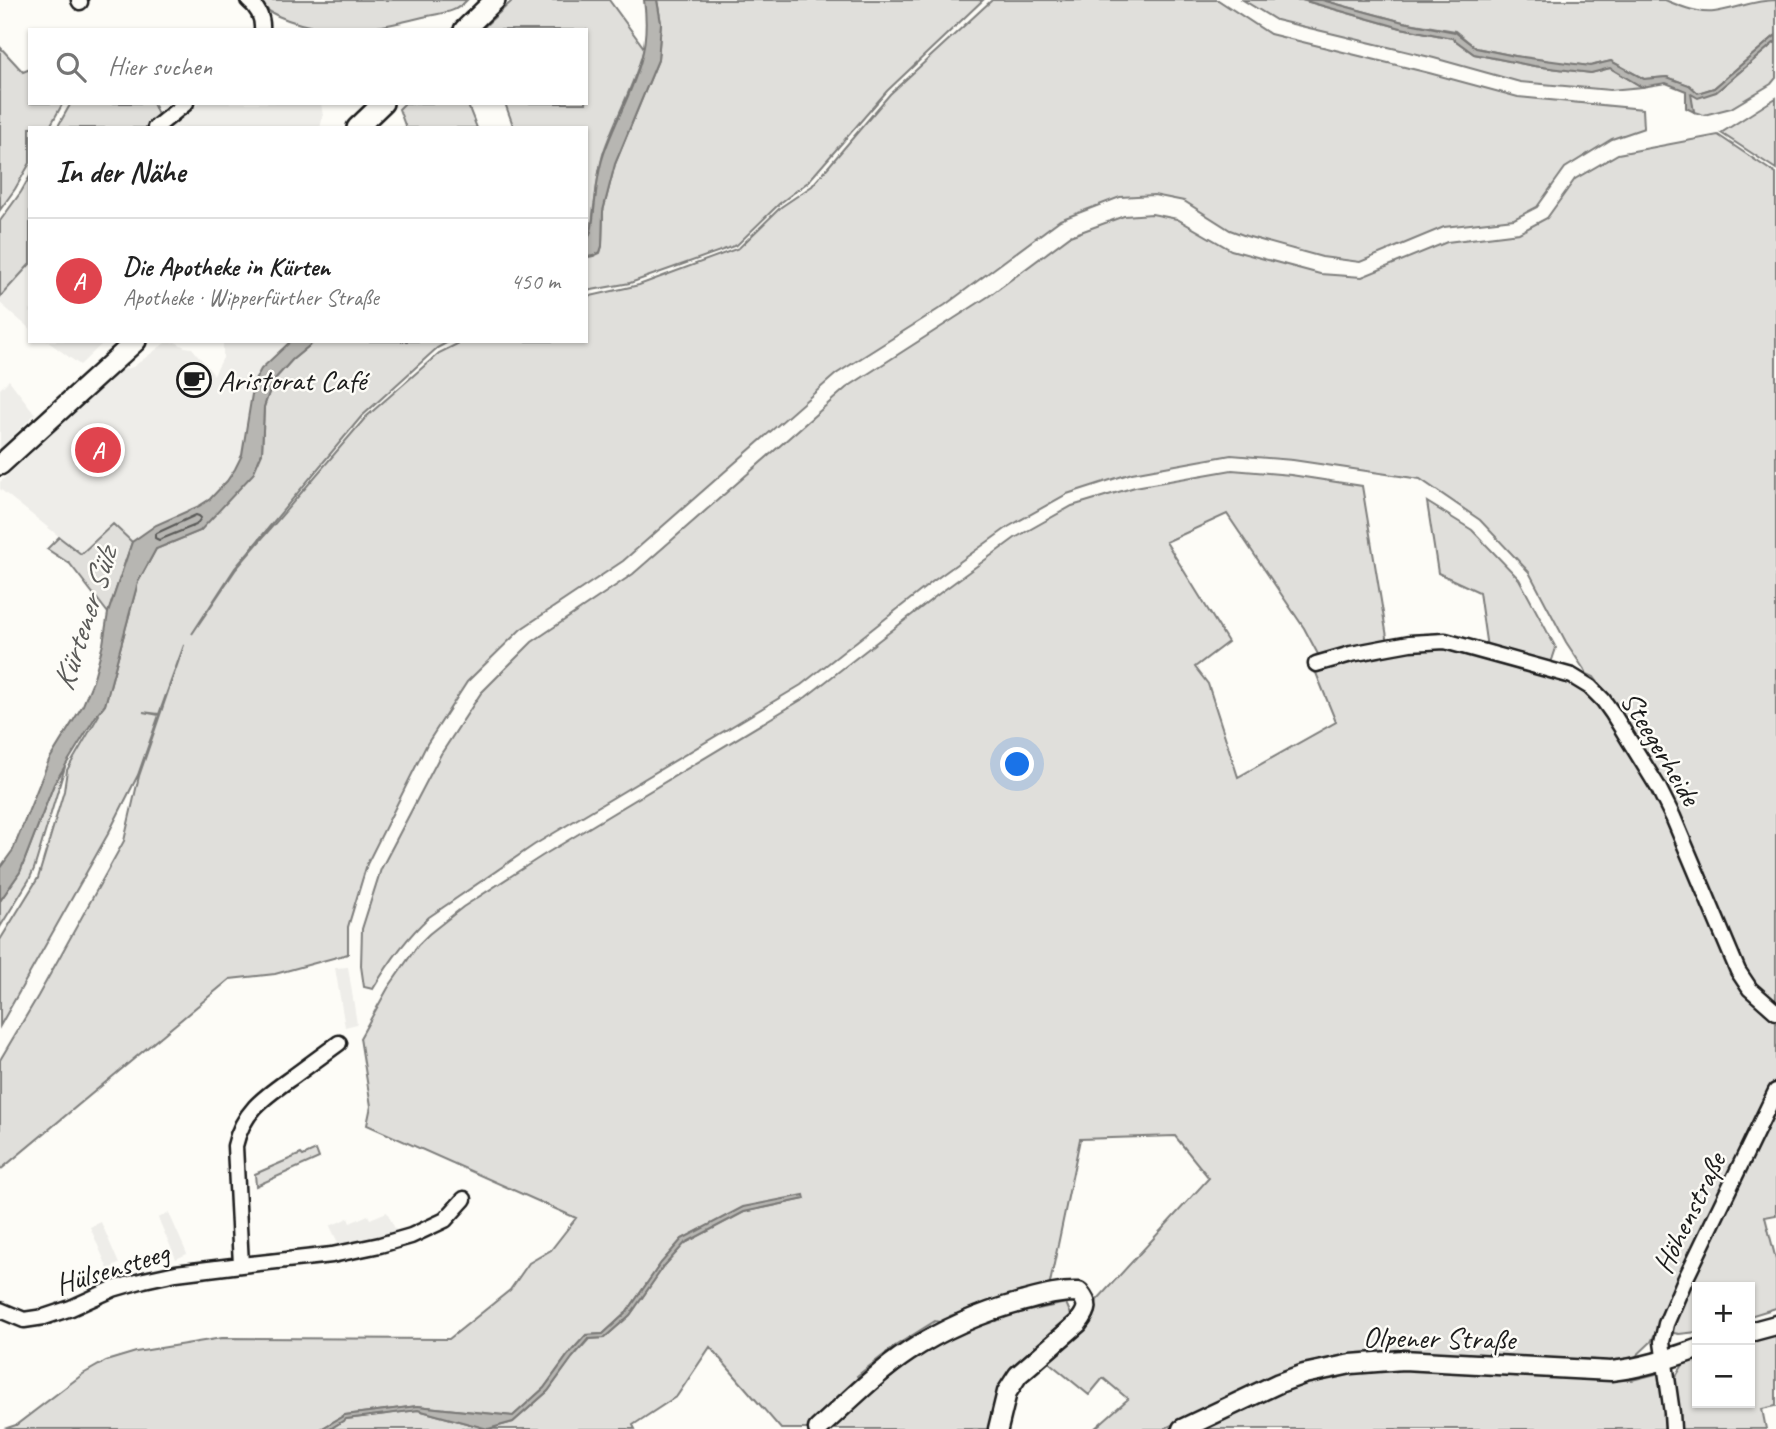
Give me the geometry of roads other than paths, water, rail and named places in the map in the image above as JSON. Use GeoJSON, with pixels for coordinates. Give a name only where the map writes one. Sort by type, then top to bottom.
{"type":"FeatureCollection","features":[{"type":"Feature","properties":{"kind":"main road"},"geometry":{"type":"LineString","coordinates":[[466,28],[495,0]]}},
{"type":"Feature","properties":{"kind":"main road"},"geometry":{"type":"LineString","coordinates":[[359,126],[381,105]]}},
{"type":"Feature","properties":{"kind":"main road"},"geometry":{"type":"LineString","coordinates":[[0,465],[134,343]]}},
{"type":"Feature","properties":{"kind":"street"},"geometry":{"type":"LineString","coordinates":[[248,0],[263,18],[262,28]]}},
{"type":"Feature","properties":{"kind":"street"},"geometry":{"type":"LineString","coordinates":[[157,126],[184,105]]}},
{"type":"Feature","properties":{"kind":"street","name":"Steegerheide"},"geometry":{"type":"LineString","coordinates":[[1317,664],[1388,647],[1445,641],[1572,676],[1590,687],[1613,713],[1658,787],[1738,971],[1750,989],[1776,1012]]}},
{"type":"Feature","properties":{"kind":"street"},"geometry":{"type":"LineString","coordinates":[[241,1265],[235,1146],[238,1131],[261,1100],[339,1043]]}},
{"type":"Feature","properties":{"kind":"street","name":"Höhenstraße"},"geometry":{"type":"LineString","coordinates":[[1673,1429],[1662,1342],[1666,1324],[1776,1091]]}},
{"type":"Feature","properties":{"kind":"street","name":"Hülsensteeg"},"geometry":{"type":"LineString","coordinates":[[0,1310],[24,1320],[44,1317],[113,1289],[176,1273],[332,1255],[380,1245],[411,1236],[445,1220],[464,1199]]}},
{"type":"Feature","properties":{"kind":"street"},"geometry":{"type":"LineString","coordinates":[[818,1429],[883,1371],[930,1338],[970,1318],[1041,1296],[1079,1292],[1086,1300],[1085,1314],[1018,1375],[1007,1392],[998,1429]]}},
{"type":"Feature","properties":{"kind":"street"},"geometry":{"type":"LineString","coordinates":[[1755,1331],[1776,1325]]}},
{"type":"Feature","properties":{"kind":"street","name":"Olpener Straße"},"geometry":{"type":"LineString","coordinates":[[1182,1429],[1279,1383],[1316,1371],[1351,1364],[1403,1360],[1611,1371],[1665,1361],[1692,1351]]}},
{"type":"Feature","properties":{"kind":"water"},"geometry":{"type":"Polygon","coordinates":[[[644,0],[657,0],[661,23],[658,60],[615,164],[603,211],[600,252],[588,257],[588,239],[598,177],[603,157],[636,77],[645,41],[644,0]]]}},
{"type":"Feature","properties":{"kind":"water"},"geometry":{"type":"Polygon","coordinates":[[[1302,0],[1322,0],[1403,22],[1455,32],[1476,48],[1515,56],[1590,66],[1611,61],[1644,79],[1667,77],[1689,85],[1698,93],[1714,88],[1776,35],[1776,41],[1716,92],[1698,98],[1691,94],[1694,112],[1686,108],[1686,91],[1666,83],[1642,87],[1610,68],[1591,73],[1534,66],[1474,54],[1452,38],[1401,28],[1302,0]]]}},
{"type":"Feature","properties":{"kind":"water"},"geometry":{"type":"Polygon","coordinates":[[[289,343],[313,343],[273,381],[264,407],[262,453],[253,474],[200,531],[156,549],[138,582],[105,705],[54,784],[20,872],[0,901],[0,868],[13,850],[49,760],[83,705],[93,681],[108,613],[132,542],[156,525],[210,499],[227,481],[242,455],[254,382],[261,369],[289,343]]]}},
{"type":"Feature","properties":{"kind":"water"},"geometry":{"type":"Polygon","coordinates":[[[804,1195],[805,1199],[744,1212],[685,1243],[664,1266],[630,1315],[604,1338],[588,1339],[548,1391],[513,1422],[488,1429],[418,1410],[346,1419],[330,1429],[321,1429],[345,1415],[417,1406],[513,1416],[544,1388],[586,1335],[603,1334],[627,1312],[661,1263],[682,1239],[743,1207],[804,1195]]]}},
{"type":"Feature","properties":{"kind":"place","name":"Aristorat Café"},"geometry":{"type":"Point","coordinates":[194,380]}},
{"type":"Feature","properties":{"kind":"place","name":"Die Apotheke in Kürten"},"geometry":{"type":"Point","coordinates":[98,450]}},
{"type":"Feature","properties":{"kind":"water label","name":"Kürtener Sülz"},"geometry":{"type":"Point","coordinates":[84,619]}}]}
